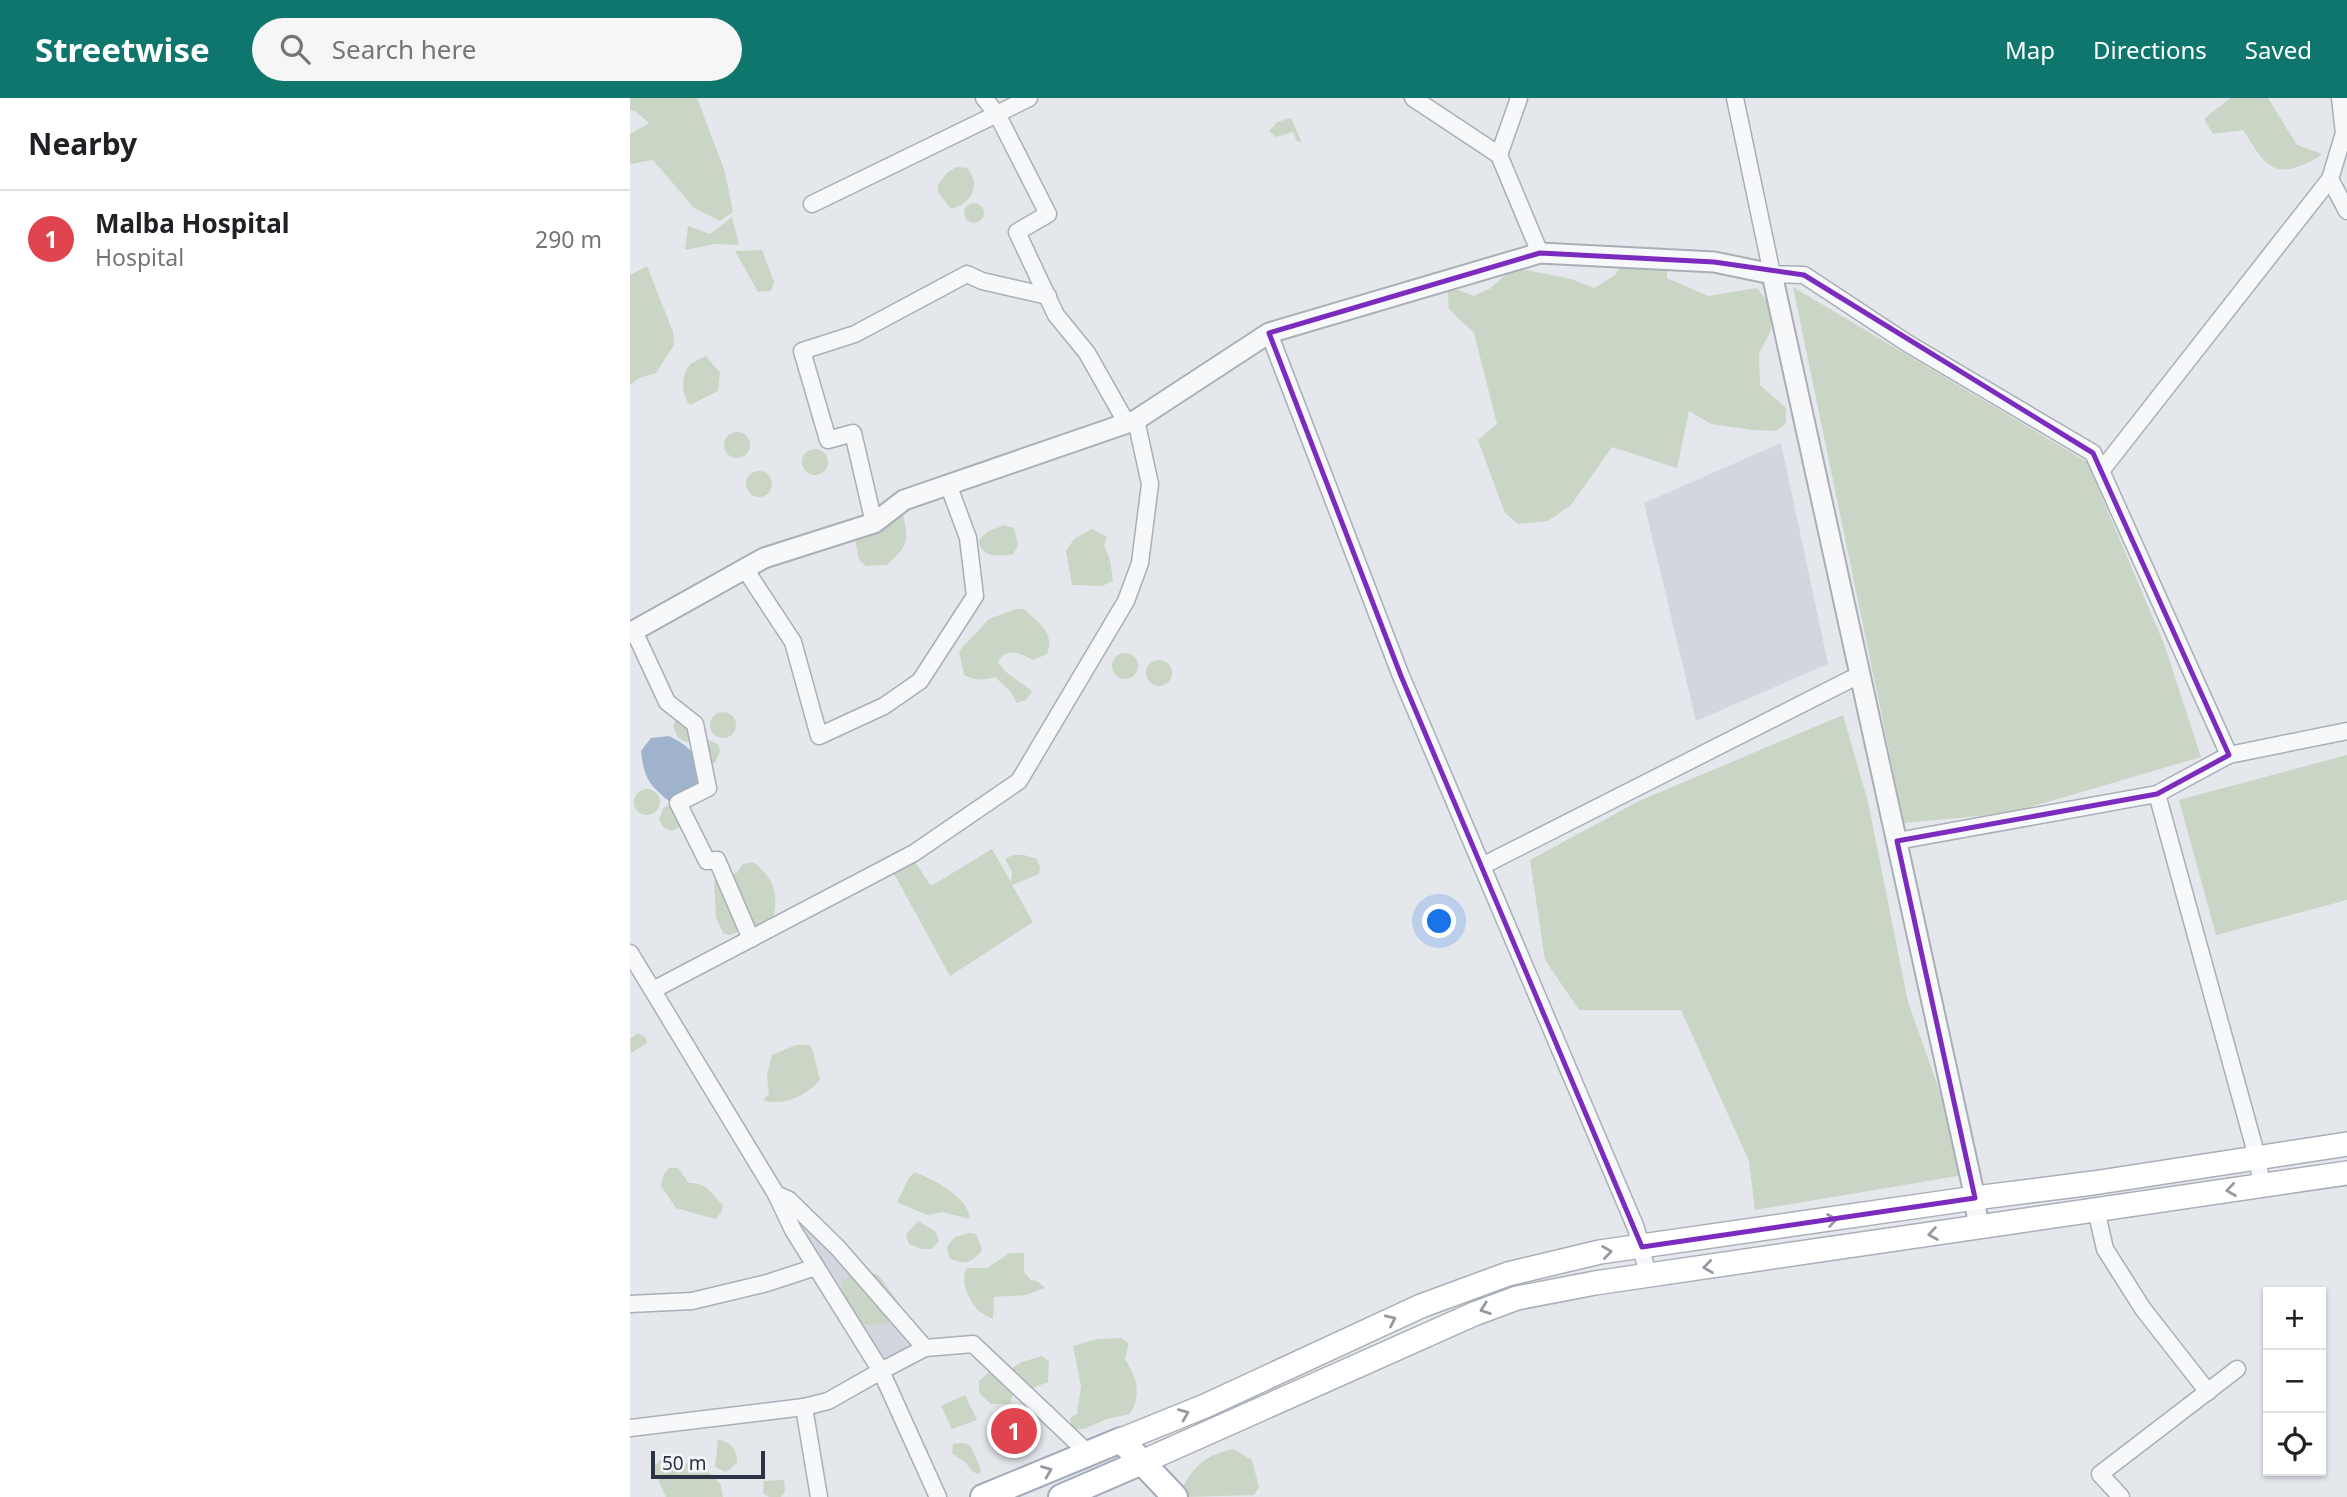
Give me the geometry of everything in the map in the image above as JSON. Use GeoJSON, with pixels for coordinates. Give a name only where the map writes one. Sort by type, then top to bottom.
{"type":"FeatureCollection","features":[{"type":"Feature","properties":{"kind":"main road"},"geometry":{"type":"LineString","coordinates":[[984,1497],[1205,1405],[1421,1307],[1508,1274],[1600,1252],[2093,1183],[2347,1144]]}},
{"type":"Feature","properties":{"kind":"main road"},"geometry":{"type":"LineString","coordinates":[[1061,1497],[1474,1314],[1517,1298],[1648,1275],[2347,1173]]}},
{"type":"Feature","properties":{"kind":"main road"},"geometry":{"type":"LineString","coordinates":[[1508,1274],[1517,1298]]}},
{"type":"Feature","properties":{"kind":"main road"},"geometry":{"type":"LineString","coordinates":[[1121,1440],[1175,1497]]}},
{"type":"Feature","properties":{"kind":"street"},"geometry":{"type":"LineString","coordinates":[[653,990],[914,853],[1019,781],[1126,601],[1140,563],[1150,484],[1131,421],[1087,353],[1056,315],[1017,232],[1048,215],[998,114],[984,98]]}},
{"type":"Feature","properties":{"kind":"street"},"geometry":{"type":"LineString","coordinates":[[812,204],[1029,98]]}},
{"type":"Feature","properties":{"kind":"street"},"geometry":{"type":"LineString","coordinates":[[1413,98],[1499,155],[1540,253]]}},
{"type":"Feature","properties":{"kind":"street"},"geometry":{"type":"LineString","coordinates":[[1499,155],[1519,98]]}},
{"type":"Feature","properties":{"kind":"street"},"geometry":{"type":"LineString","coordinates":[[1735,98],[1975,1198],[1978,1228]]}},
{"type":"Feature","properties":{"kind":"street"},"geometry":{"type":"LineString","coordinates":[[2101,471],[2330,179],[2344,133],[2340,98]]}},
{"type":"Feature","properties":{"kind":"street"},"geometry":{"type":"LineString","coordinates":[[2330,179],[2347,211]]}},
{"type":"Feature","properties":{"kind":"street"},"geometry":{"type":"LineString","coordinates":[[751,939],[717,860],[707,861],[678,803],[708,788],[695,724],[667,702],[632,632],[764,558],[874,523],[904,500],[1131,421],[1269,332],[1540,253],[1714,262],[1772,274],[1804,275],[1907,343],[2093,453],[2229,755]]}},
{"type":"Feature","properties":{"kind":"street"},"geometry":{"type":"LineString","coordinates":[[874,523],[853,433],[828,440],[802,351],[855,334],[967,274],[982,281],[1048,296]]}},
{"type":"Feature","properties":{"kind":"street"},"geometry":{"type":"LineString","coordinates":[[1269,332],[1401,676],[1636,1228],[1648,1275]]}},
{"type":"Feature","properties":{"kind":"street"},"geometry":{"type":"LineString","coordinates":[[745,569],[793,642],[819,736],[884,706],[920,681],[975,596],[968,538],[948,484]]}},
{"type":"Feature","properties":{"kind":"street"},"geometry":{"type":"LineString","coordinates":[[1482,866],[1851,679]]}},
{"type":"Feature","properties":{"kind":"street"},"geometry":{"type":"LineString","coordinates":[[1897,841],[2157,794],[2229,755],[2347,731]]}},
{"type":"Feature","properties":{"kind":"street"},"geometry":{"type":"LineString","coordinates":[[2157,794],[2257,1157],[2262,1186]]}},
{"type":"Feature","properties":{"kind":"street"},"geometry":{"type":"LineString","coordinates":[[630,953],[636,976],[653,990],[776,1194],[793,1230],[881,1371],[938,1497]]}},
{"type":"Feature","properties":{"kind":"street"},"geometry":{"type":"LineString","coordinates":[[776,1194],[789,1200],[838,1248],[925,1348]]}},
{"type":"Feature","properties":{"kind":"street"},"geometry":{"type":"LineString","coordinates":[[2096,1210],[2105,1249],[2143,1309],[2208,1392]]}},
{"type":"Feature","properties":{"kind":"street"},"geometry":{"type":"LineString","coordinates":[[630,1304],[692,1301],[767,1283],[816,1267]]}},
{"type":"Feature","properties":{"kind":"street"},"geometry":{"type":"LineString","coordinates":[[630,1428],[804,1407],[828,1401],[925,1348],[973,1344],[1089,1454]]}},
{"type":"Feature","properties":{"kind":"street"},"geometry":{"type":"LineString","coordinates":[[2122,1497],[2100,1474],[2237,1369]]}},
{"type":"Feature","properties":{"kind":"street"},"geometry":{"type":"LineString","coordinates":[[804,1407],[819,1497]]}},
{"type":"Feature","properties":{"kind":"highlighted area"},"geometry":{"type":"Polygon","coordinates":[[[1540,253],[1714,262],[1804,275],[2093,453],[2229,755],[2157,794],[1897,841],[1975,1198],[1642,1247],[1401,676],[1269,333],[1540,253]]]}},
{"type":"Feature","properties":{"kind":"shaded area"},"geometry":{"type":"Polygon","coordinates":[[[1781,443],[1828,664],[1696,721],[1644,503],[1781,443]]]}},
{"type":"Feature","properties":{"kind":"shaded area"},"geometry":{"type":"Polygon","coordinates":[[[794,1205],[915,1352],[881,1360],[785,1212],[794,1205]]]}},
{"type":"Feature","properties":{"kind":"green space"},"geometry":{"type":"Polygon","coordinates":[[[630,98],[697,98],[725,172],[733,212],[720,221],[694,208],[653,160],[630,164],[630,134],[649,123],[630,110],[630,98]]]}},
{"type":"Feature","properties":{"kind":"green space"},"geometry":{"type":"Polygon","coordinates":[[[2230,98],[2268,98],[2297,145],[2322,154],[2302,165],[2281,169],[2273,167],[2260,156],[2243,130],[2213,134],[2204,119],[2230,98]]]}},
{"type":"Feature","properties":{"kind":"green space"},"geometry":{"type":"Polygon","coordinates":[[[1291,118],[1302,143],[1297,141],[1293,132],[1276,137],[1269,131],[1277,122],[1291,118]]]}},
{"type":"Feature","properties":{"kind":"green space"},"geometry":{"type":"Polygon","coordinates":[[[956,167],[967,168],[974,187],[964,203],[951,209],[938,192],[938,185],[947,173],[956,167]]]}},
{"type":"Feature","properties":{"kind":"green space"},"geometry":{"type":"Polygon","coordinates":[[[974,203],[981,206],[984,213],[981,220],[974,223],[967,220],[964,213],[967,206],[974,203]]]}},
{"type":"Feature","properties":{"kind":"green space"},"geometry":{"type":"Polygon","coordinates":[[[732,217],[739,245],[715,244],[685,250],[688,226],[710,234],[732,217]]]}},
{"type":"Feature","properties":{"kind":"green space"},"geometry":{"type":"Polygon","coordinates":[[[762,250],[774,282],[771,291],[758,292],[735,251],[762,250]]]}},
{"type":"Feature","properties":{"kind":"green space"},"geometry":{"type":"Polygon","coordinates":[[[647,266],[673,332],[674,345],[656,373],[630,384],[630,275],[647,266]]]}},
{"type":"Feature","properties":{"kind":"green space"},"geometry":{"type":"Polygon","coordinates":[[[1621,266],[1667,266],[1667,278],[1708,296],[1757,288],[1774,310],[1770,333],[1759,353],[1760,385],[1786,408],[1786,423],[1776,431],[1753,430],[1711,424],[1689,411],[1677,468],[1612,447],[1571,505],[1548,521],[1518,524],[1505,513],[1478,440],[1497,424],[1474,333],[1449,309],[1447,286],[1474,296],[1491,288],[1505,275],[1521,269],[1571,279],[1594,288],[1614,276],[1621,266]]]}},
{"type":"Feature","properties":{"kind":"green space"},"geometry":{"type":"Polygon","coordinates":[[[1793,287],[2087,462],[2164,644],[2201,757],[2010,813],[1904,823],[1793,287]]]}},
{"type":"Feature","properties":{"kind":"green space"},"geometry":{"type":"Polygon","coordinates":[[[706,356],[720,373],[718,391],[690,405],[683,380],[687,369],[706,356]]]}},
{"type":"Feature","properties":{"kind":"green space"},"geometry":{"type":"Polygon","coordinates":[[[737,432],[746,436],[750,445],[746,454],[737,458],[728,454],[724,445],[728,436],[737,432]]]}},
{"type":"Feature","properties":{"kind":"green space"},"geometry":{"type":"Polygon","coordinates":[[[815,449],[824,453],[828,462],[824,471],[815,475],[806,471],[802,462],[806,453],[815,449]]]}},
{"type":"Feature","properties":{"kind":"green space"},"geometry":{"type":"Polygon","coordinates":[[[759,471],[768,475],[772,484],[768,493],[759,497],[750,493],[746,484],[750,475],[759,471]]]}},
{"type":"Feature","properties":{"kind":"green space"},"geometry":{"type":"Polygon","coordinates":[[[891,507],[903,515],[906,538],[903,548],[887,565],[866,566],[859,560],[855,539],[891,507]]]}},
{"type":"Feature","properties":{"kind":"green space"},"geometry":{"type":"Polygon","coordinates":[[[1004,525],[1014,528],[1018,545],[1013,554],[996,556],[987,553],[980,546],[979,540],[987,532],[1004,525]]]}},
{"type":"Feature","properties":{"kind":"green space"},"geometry":{"type":"Polygon","coordinates":[[[1092,529],[1107,537],[1104,545],[1110,560],[1113,581],[1102,586],[1072,585],[1066,551],[1074,539],[1092,529]]]}},
{"type":"Feature","properties":{"kind":"green space"},"geometry":{"type":"Polygon","coordinates":[[[1016,609],[1024,609],[1035,619],[1049,640],[1047,654],[1033,660],[1010,652],[998,662],[1006,672],[1032,691],[1026,700],[1017,703],[1010,691],[995,677],[979,679],[964,675],[959,651],[989,619],[1016,609]]]}},
{"type":"Feature","properties":{"kind":"green space"},"geometry":{"type":"Polygon","coordinates":[[[1125,653],[1134,657],[1138,666],[1134,675],[1125,679],[1116,675],[1112,666],[1116,657],[1125,653]]]}},
{"type":"Feature","properties":{"kind":"green space"},"geometry":{"type":"Polygon","coordinates":[[[1159,660],[1168,664],[1172,673],[1168,682],[1159,686],[1150,682],[1146,673],[1150,664],[1159,660]]]}},
{"type":"Feature","properties":{"kind":"green space"},"geometry":{"type":"Polygon","coordinates":[[[723,712],[732,716],[736,725],[732,734],[723,738],[714,734],[710,725],[714,716],[723,712]]]}},
{"type":"Feature","properties":{"kind":"green space"},"geometry":{"type":"Polygon","coordinates":[[[685,715],[691,741],[686,742],[678,738],[673,726],[677,718],[685,715]]]}},
{"type":"Feature","properties":{"kind":"green space"},"geometry":{"type":"Polygon","coordinates":[[[1843,715],[1868,802],[1908,1002],[1969,1174],[1755,1210],[1749,1161],[1681,1010],[1579,1010],[1545,960],[1530,860],[1639,801],[1843,715]]]}},
{"type":"Feature","properties":{"kind":"green space"},"geometry":{"type":"Polygon","coordinates":[[[702,740],[718,744],[720,751],[715,763],[707,765],[702,740]]]}},
{"type":"Feature","properties":{"kind":"green space"},"geometry":{"type":"Polygon","coordinates":[[[2347,755],[2347,900],[2216,935],[2179,800],[2347,755]]]}},
{"type":"Feature","properties":{"kind":"green space"},"geometry":{"type":"Polygon","coordinates":[[[647,789],[656,793],[660,802],[656,811],[647,815],[638,811],[634,802],[638,793],[647,789]]]}},
{"type":"Feature","properties":{"kind":"green space"},"geometry":{"type":"Polygon","coordinates":[[[671,804],[683,825],[672,831],[664,828],[659,820],[663,808],[671,804]]]}},
{"type":"Feature","properties":{"kind":"green space"},"geometry":{"type":"Polygon","coordinates":[[[992,849],[1011,882],[1012,872],[1005,859],[1025,855],[1037,859],[1039,874],[1012,885],[1033,922],[950,976],[893,872],[915,862],[931,886],[992,849]]]}},
{"type":"Feature","properties":{"kind":"green space"},"geometry":{"type":"Polygon","coordinates":[[[753,862],[766,874],[773,887],[773,920],[729,935],[723,933],[716,918],[714,880],[721,874],[737,873],[743,864],[753,862]]]}},
{"type":"Feature","properties":{"kind":"green space"},"geometry":{"type":"Polygon","coordinates":[[[638,1033],[646,1038],[647,1043],[631,1053],[630,1039],[638,1033]]]}},
{"type":"Feature","properties":{"kind":"green space"},"geometry":{"type":"Polygon","coordinates":[[[796,1045],[809,1045],[812,1048],[820,1080],[794,1099],[778,1102],[763,1100],[769,1094],[767,1076],[772,1055],[796,1045]]]}},
{"type":"Feature","properties":{"kind":"green space"},"geometry":{"type":"Polygon","coordinates":[[[669,1168],[678,1168],[689,1183],[700,1184],[708,1190],[723,1205],[721,1213],[715,1219],[676,1208],[661,1186],[664,1174],[669,1168]]]}},
{"type":"Feature","properties":{"kind":"green space"},"geometry":{"type":"Polygon","coordinates":[[[914,1172],[940,1184],[957,1196],[968,1211],[970,1219],[942,1212],[927,1215],[897,1202],[914,1172]]]}},
{"type":"Feature","properties":{"kind":"green space"},"geometry":{"type":"Polygon","coordinates":[[[918,1221],[935,1231],[939,1241],[932,1249],[922,1249],[909,1244],[906,1234],[918,1221]]]}},
{"type":"Feature","properties":{"kind":"green space"},"geometry":{"type":"Polygon","coordinates":[[[976,1234],[982,1250],[978,1255],[967,1262],[949,1258],[947,1246],[955,1237],[976,1234]]]}},
{"type":"Feature","properties":{"kind":"green space"},"geometry":{"type":"Polygon","coordinates":[[[1010,1253],[1024,1253],[1024,1272],[1031,1280],[1037,1281],[1045,1288],[1026,1295],[994,1297],[993,1319],[971,1301],[966,1290],[965,1273],[967,1268],[987,1268],[1010,1253]]]}},
{"type":"Feature","properties":{"kind":"green space"},"geometry":{"type":"Polygon","coordinates":[[[858,1268],[878,1275],[898,1302],[896,1320],[869,1325],[846,1313],[842,1282],[858,1268]]]}},
{"type":"Feature","properties":{"kind":"green space"},"geometry":{"type":"Polygon","coordinates":[[[1121,1338],[1129,1343],[1125,1359],[1133,1373],[1136,1386],[1134,1407],[1130,1414],[1107,1419],[1084,1429],[1072,1429],[1070,1418],[1077,1414],[1081,1386],[1073,1346],[1097,1339],[1121,1338]]]}},
{"type":"Feature","properties":{"kind":"green space"},"geometry":{"type":"Polygon","coordinates":[[[1042,1356],[1049,1362],[1048,1382],[1026,1391],[1009,1370],[1022,1362],[1042,1356]]]}},
{"type":"Feature","properties":{"kind":"green space"},"geometry":{"type":"Polygon","coordinates":[[[1000,1371],[1014,1392],[1010,1404],[991,1404],[979,1393],[979,1381],[989,1372],[1000,1371]]]}},
{"type":"Feature","properties":{"kind":"green space"},"geometry":{"type":"Polygon","coordinates":[[[965,1395],[977,1420],[952,1429],[941,1406],[965,1395]]]}},
{"type":"Feature","properties":{"kind":"green space"},"geometry":{"type":"Polygon","coordinates":[[[718,1439],[730,1445],[736,1454],[737,1463],[726,1472],[715,1467],[718,1439]]]}},
{"type":"Feature","properties":{"kind":"green space"},"geometry":{"type":"Polygon","coordinates":[[[953,1444],[970,1445],[980,1467],[979,1474],[952,1454],[953,1444]]]}},
{"type":"Feature","properties":{"kind":"green space"},"geometry":{"type":"Polygon","coordinates":[[[1233,1449],[1252,1460],[1259,1487],[1254,1495],[1186,1497],[1182,1489],[1196,1467],[1216,1454],[1233,1449]]]}},
{"type":"Feature","properties":{"kind":"green space"},"geometry":{"type":"Polygon","coordinates":[[[662,1458],[675,1468],[683,1463],[701,1464],[721,1485],[723,1497],[666,1497],[653,1468],[662,1458]]]}},
{"type":"Feature","properties":{"kind":"green space"},"geometry":{"type":"Polygon","coordinates":[[[784,1480],[785,1491],[781,1497],[769,1497],[763,1493],[764,1481],[784,1480]]]}},
{"type":"Feature","properties":{"kind":"water"},"geometry":{"type":"Polygon","coordinates":[[[669,736],[692,752],[702,774],[699,793],[670,802],[649,780],[641,751],[651,738],[669,736]]]}},
{"type":"Feature","properties":{"kind":"place","name":"Malba Hospital"},"geometry":{"type":"Point","coordinates":[1014,1431]}}]}
